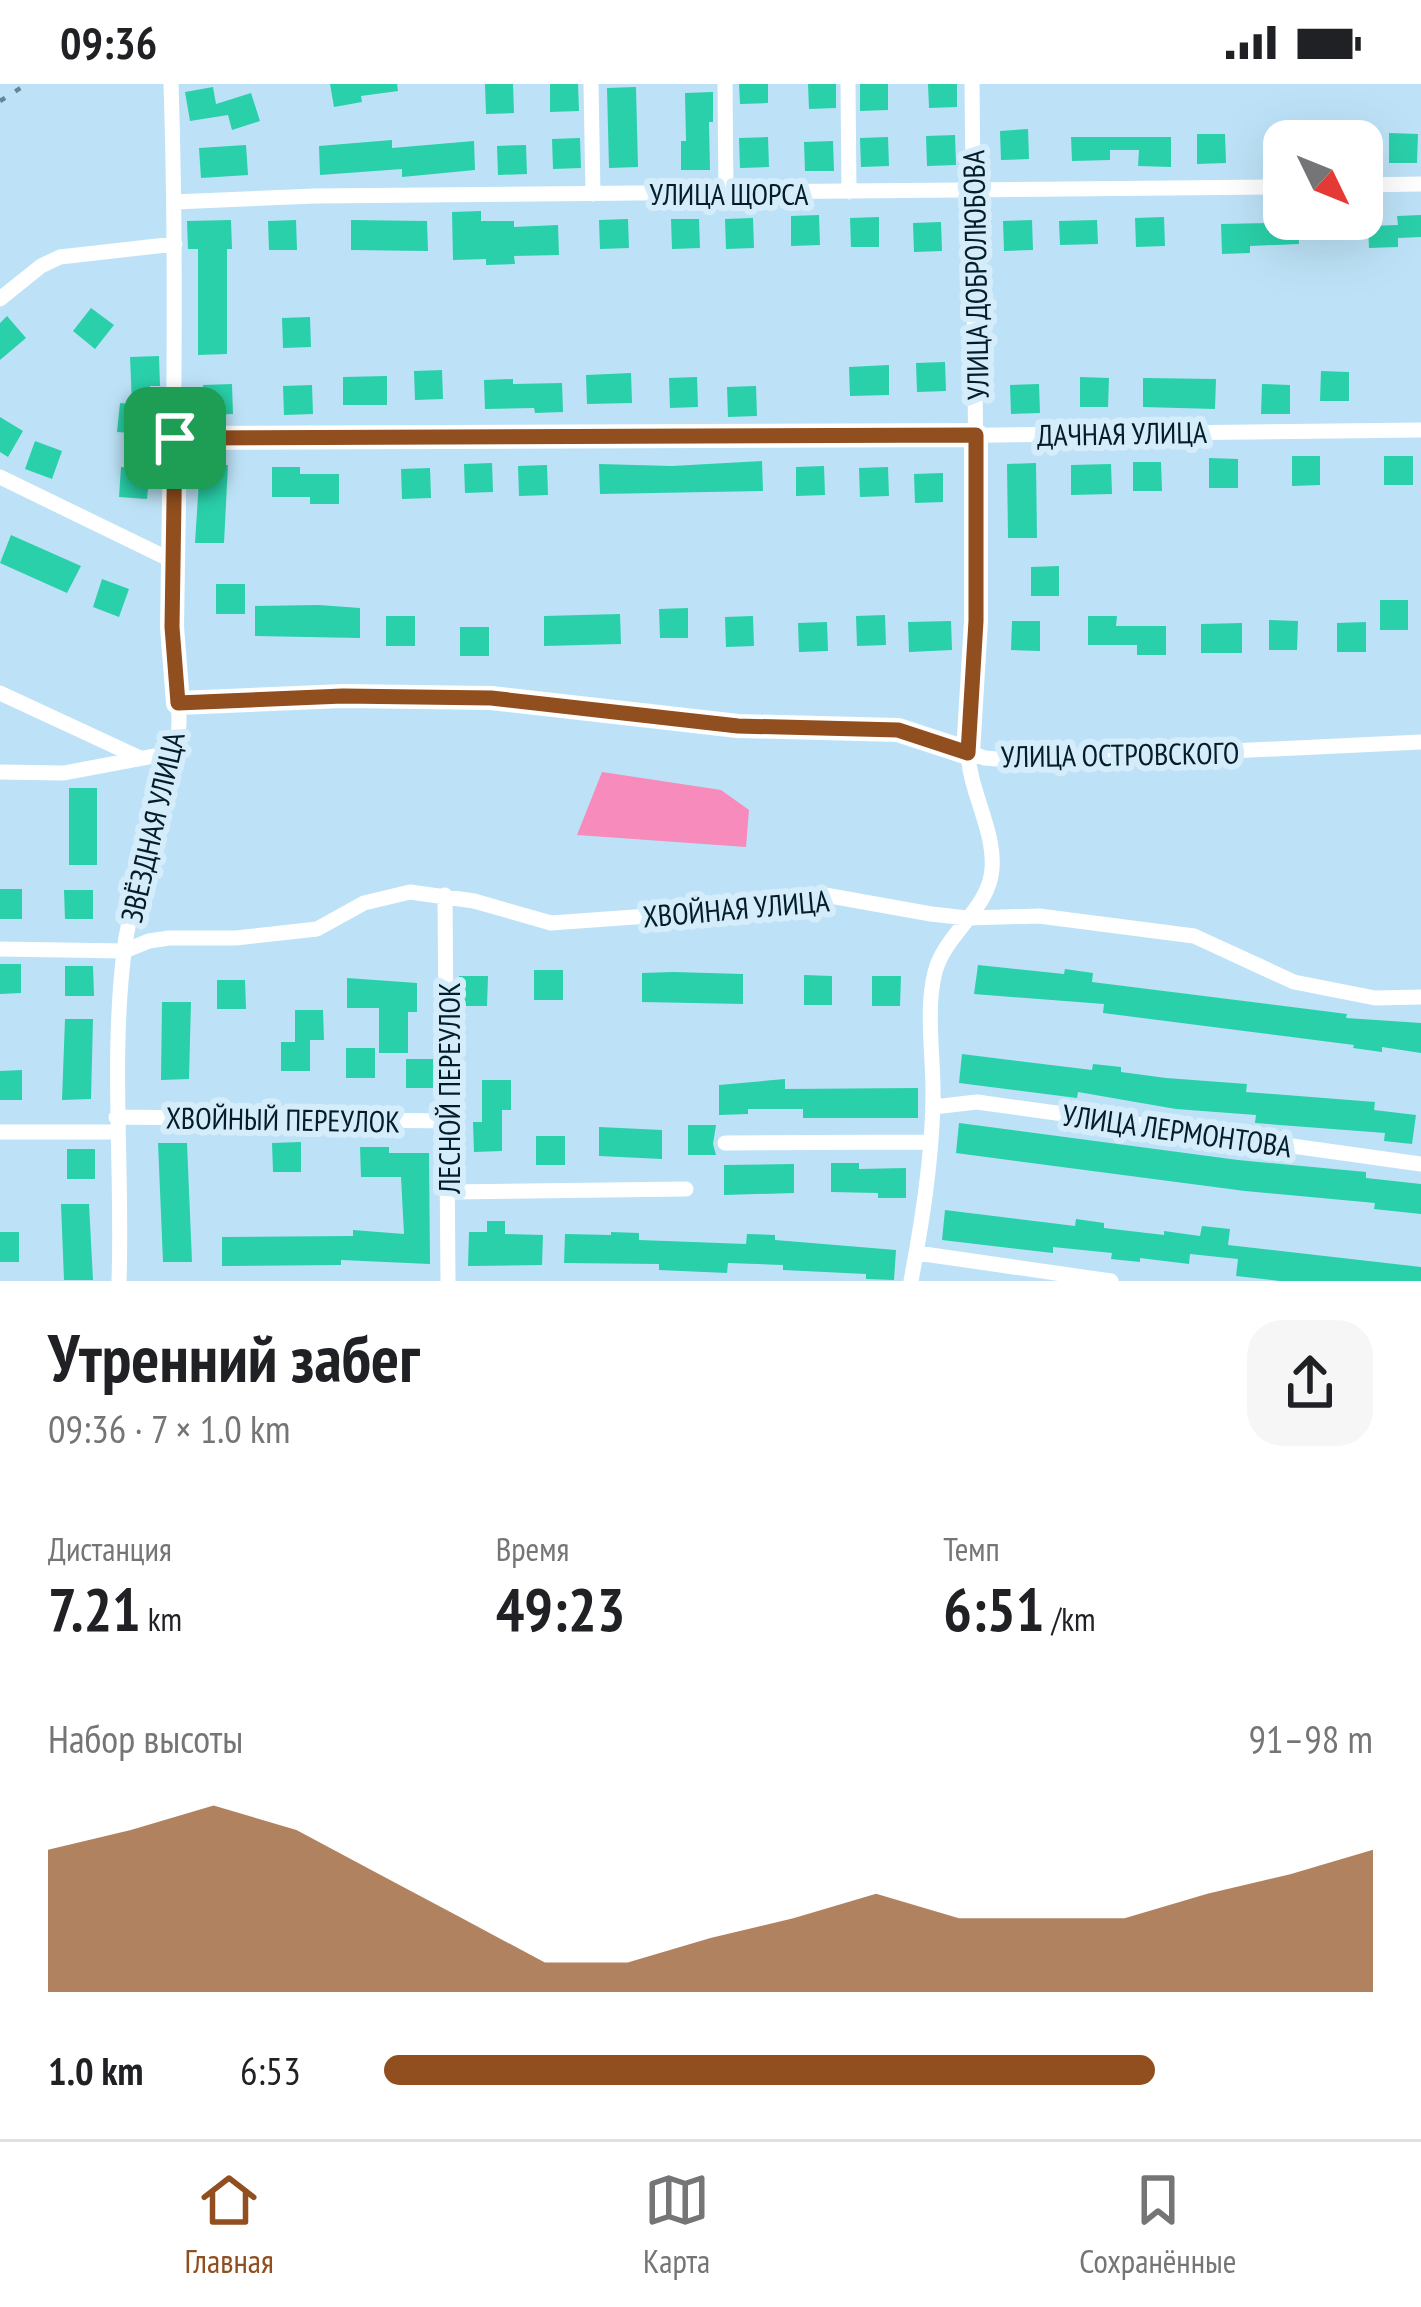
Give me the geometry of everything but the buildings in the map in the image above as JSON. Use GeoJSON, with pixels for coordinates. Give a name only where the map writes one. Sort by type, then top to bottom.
{"type":"FeatureCollection","features":[{"type":"Feature","properties":{"kind":"street","name":"ЗВЁЗДНАЯ УЛИЦА"},"geometry":{"type":"LineString","coordinates":[[119,1281],[116,1125],[124,951],[175,752],[178,703],[172,656],[175,244],[171,84]]}},
{"type":"Feature","properties":{"kind":"street"},"geometry":{"type":"LineString","coordinates":[[591,84],[593,194]]}},
{"type":"Feature","properties":{"kind":"street"},"geometry":{"type":"LineString","coordinates":[[725,84],[726,193]]}},
{"type":"Feature","properties":{"kind":"street"},"geometry":{"type":"LineString","coordinates":[[848,84],[849,192]]}},
{"type":"Feature","properties":{"kind":"street","name":"УЛИЦА ДОБРОЛЮБОВА"},"geometry":{"type":"LineString","coordinates":[[911,1281],[931,1142],[934,976],[948,943],[988,886],[992,862],[970,779],[968,753],[976,621],[972,84]]}},
{"type":"Feature","properties":{"kind":"street"},"geometry":{"type":"LineString","coordinates":[[1383,185],[1421,184]]}},
{"type":"Feature","properties":{"kind":"street","name":"УЛИЦА ЩОРСА"},"geometry":{"type":"LineString","coordinates":[[174,202],[286,196],[1263,188]]}},
{"type":"Feature","properties":{"kind":"street"},"geometry":{"type":"LineString","coordinates":[[0,299],[60,257],[175,244]]}},
{"type":"Feature","properties":{"kind":"street","name":"ДАЧНАЯ УЛИЦА"},"geometry":{"type":"LineString","coordinates":[[175,438],[1421,430]]}},
{"type":"Feature","properties":{"kind":"street"},"geometry":{"type":"LineString","coordinates":[[0,477],[172,561]]}},
{"type":"Feature","properties":{"kind":"street"},"geometry":{"type":"LineString","coordinates":[[0,693],[138,758]]}},
{"type":"Feature","properties":{"kind":"street","name":"УЛИЦА ОСТРОВСКОГО"},"geometry":{"type":"LineString","coordinates":[[178,703],[360,695],[491,698],[738,726],[898,730],[968,753],[1044,762],[1421,742]]}},
{"type":"Feature","properties":{"kind":"street"},"geometry":{"type":"LineString","coordinates":[[0,772],[64,773],[175,752]]}},
{"type":"Feature","properties":{"kind":"street","name":"ХВОЙНАЯ УЛИЦА"},"geometry":{"type":"LineString","coordinates":[[0,949],[124,951],[169,938],[297,933],[332,923],[386,894],[445,895],[550,923],[746,909],[825,895],[967,918],[1039,916],[1194,936],[1294,982],[1375,998],[1421,997]]}},
{"type":"Feature","properties":{"kind":"street","name":"ЛЕСНОЙ ПЕРЕУЛОК"},"geometry":{"type":"LineString","coordinates":[[445,895],[448,1281]]}},
{"type":"Feature","properties":{"kind":"street","name":"УЛИЦА ЛЕРМОНТОВА"},"geometry":{"type":"LineString","coordinates":[[933,1107],[977,1102],[1421,1164]]}},
{"type":"Feature","properties":{"kind":"street","name":"ХВОЙНЫЙ ПЕРЕУЛОК"},"geometry":{"type":"LineString","coordinates":[[0,1132],[116,1125],[449,1121]]}},
{"type":"Feature","properties":{"kind":"street"},"geometry":{"type":"LineString","coordinates":[[725,1143],[931,1142]]}},
{"type":"Feature","properties":{"kind":"street"},"geometry":{"type":"LineString","coordinates":[[448,1192],[686,1189]]}},
{"type":"Feature","properties":{"kind":"street"},"geometry":{"type":"LineString","coordinates":[[916,1253],[1111,1281]]}},
{"type":"Feature","properties":{"kind":"shaded area"},"geometry":{"type":"Polygon","coordinates":[[[602,772],[721,790],[749,810],[746,847],[577,835],[602,772]]]}},
{"type":"Feature","properties":{"kind":"railway"},"geometry":{"type":"LineString","coordinates":[[0,101],[27,84]]}},
{"type":"Feature","properties":{"kind":"route"},"geometry":{"type":"LineString","coordinates":[[976,435],[976,621],[968,753],[898,730],[738,726],[491,698],[343,696],[178,703],[172,627],[175,438],[976,435]]}}]}
